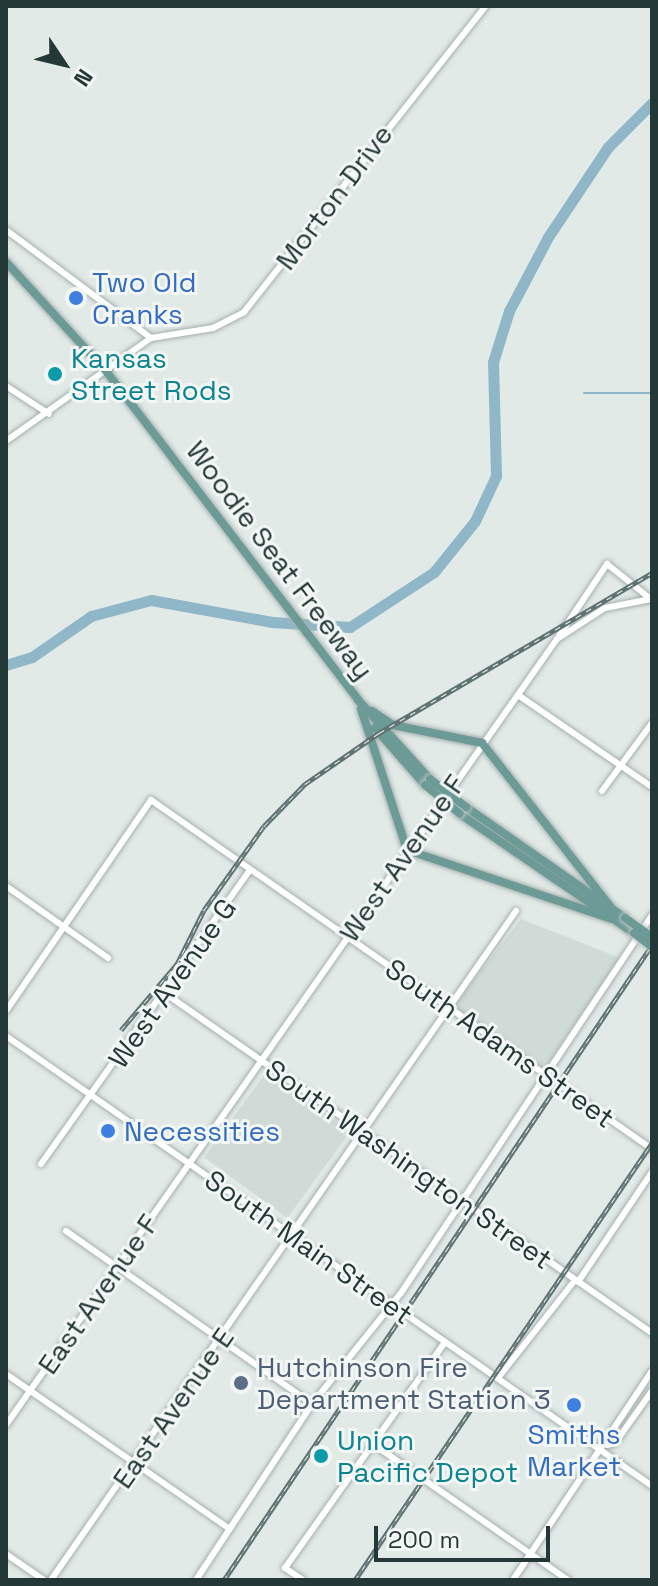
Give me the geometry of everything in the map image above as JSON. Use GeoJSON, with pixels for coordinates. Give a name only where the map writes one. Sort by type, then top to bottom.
{"type":"FeatureCollection","features":[{"type":"Feature","properties":{"kind":"main road","name":"Woodie Seat Freeway"},"geometry":{"type":"LineString","coordinates":[[6,262],[106,371],[183,468],[352,691],[398,758],[463,811],[612,914],[652,947]]}},
{"type":"Feature","properties":{"kind":"main road"},"geometry":{"type":"LineString","coordinates":[[358,700],[393,725],[482,743],[612,914]]}},
{"type":"Feature","properties":{"kind":"main road"},"geometry":{"type":"LineString","coordinates":[[358,700],[407,850],[612,914]]}},
{"type":"Feature","properties":{"kind":"main road","name":"Woodie Seat Freeway"},"geometry":{"type":"LineString","coordinates":[[623,922],[652,937]]}},
{"type":"Feature","properties":{"kind":"street","name":"Morton Drive"},"geometry":{"type":"LineString","coordinates":[[151,338],[213,328],[244,312],[486,6]]}},
{"type":"Feature","properties":{"kind":"street"},"geometry":{"type":"LineString","coordinates":[[6,230],[151,338],[49,414],[6,441]]}},
{"type":"Feature","properties":{"kind":"street"},"geometry":{"type":"LineString","coordinates":[[6,243],[13,236]]}},
{"type":"Feature","properties":{"kind":"street"},"geometry":{"type":"LineString","coordinates":[[6,386],[49,414]]}},
{"type":"Feature","properties":{"kind":"street"},"geometry":{"type":"LineString","coordinates":[[557,639],[607,564],[652,599]]}},
{"type":"Feature","properties":{"kind":"street","name":"West Avenue F"},"geometry":{"type":"LineString","coordinates":[[189,1164],[557,639],[605,608],[652,599]]}},
{"type":"Feature","properties":{"kind":"street"},"geometry":{"type":"LineString","coordinates":[[518,695],[652,787]]}},
{"type":"Feature","properties":{"kind":"street"},"geometry":{"type":"LineString","coordinates":[[602,791],[652,723]]}},
{"type":"Feature","properties":{"kind":"street","name":"South Adams Street"},"geometry":{"type":"LineString","coordinates":[[64,925],[151,800],[652,1149]]}},
{"type":"Feature","properties":{"kind":"street","name":"West Avenue G"},"geometry":{"type":"LineString","coordinates":[[41,1164],[166,994],[250,870]]}},
{"type":"Feature","properties":{"kind":"street"},"geometry":{"type":"LineString","coordinates":[[6,886],[108,958]]}},
{"type":"Feature","properties":{"kind":"street","name":"East Avenue E"},"geometry":{"type":"LineString","coordinates":[[51,1580],[294,1236],[516,911]]}},
{"type":"Feature","properties":{"kind":"street"},"geometry":{"type":"LineString","coordinates":[[196,1580],[312,1404],[392,1304],[652,915]]}},
{"type":"Feature","properties":{"kind":"street"},"geometry":{"type":"LineString","coordinates":[[6,1011],[64,925]]}},
{"type":"Feature","properties":{"kind":"street","name":"South Washington Street"},"geometry":{"type":"LineString","coordinates":[[166,994],[652,1333]]}},
{"type":"Feature","properties":{"kind":"street","name":"South Main Street"},"geometry":{"type":"LineString","coordinates":[[6,1036],[445,1342],[605,1448],[652,1486]]}},
{"type":"Feature","properties":{"kind":"street","name":"East Avenue F"},"geometry":{"type":"LineString","coordinates":[[6,1425],[189,1164]]}},
{"type":"Feature","properties":{"kind":"street"},"geometry":{"type":"LineString","coordinates":[[498,1378],[576,1281],[652,1172]]}},
{"type":"Feature","properties":{"kind":"street"},"geometry":{"type":"LineString","coordinates":[[66,1231],[312,1404]]}},
{"type":"Feature","properties":{"kind":"street"},"geometry":{"type":"LineString","coordinates":[[303,1580],[285,1568],[445,1342]]}},
{"type":"Feature","properties":{"kind":"street"},"geometry":{"type":"LineString","coordinates":[[513,1580],[605,1448],[607,1437],[652,1371]]}},
{"type":"Feature","properties":{"kind":"street"},"geometry":{"type":"LineString","coordinates":[[6,1374],[230,1529]]}},
{"type":"Feature","properties":{"kind":"street"},"geometry":{"type":"LineString","coordinates":[[605,1448],[615,1443],[652,1391]]}},
{"type":"Feature","properties":{"kind":"street"},"geometry":{"type":"LineString","coordinates":[[373,1444],[568,1580]]}},
{"type":"Feature","properties":{"kind":"street"},"geometry":{"type":"LineString","coordinates":[[6,1554],[44,1580]]}},
{"type":"Feature","properties":{"kind":"shaded area"},"geometry":{"type":"Polygon","coordinates":[[[521,919],[620,958],[544,1069],[454,1006],[521,919]]]}},
{"type":"Feature","properties":{"kind":"shaded area"},"geometry":{"type":"Polygon","coordinates":[[[267,1071],[350,1132],[287,1218],[204,1158],[267,1071]]]}},
{"type":"Feature","properties":{"kind":"waterway"},"geometry":{"type":"LineString","coordinates":[[6,665],[32,657],[91,616],[151,600],[272,622],[350,627],[434,572],[475,521],[496,476],[493,362],[509,311],[548,237],[608,147],[652,103]]}},
{"type":"Feature","properties":{"kind":"waterway"},"geometry":{"type":"LineString","coordinates":[[584,393],[652,393]]}},
{"type":"Feature","properties":{"kind":"railway"},"geometry":{"type":"LineString","coordinates":[[121,1030],[177,964],[204,910],[264,826],[305,784],[379,733],[652,573]]}},
{"type":"Feature","properties":{"kind":"railway"},"geometry":{"type":"LineString","coordinates":[[224,1580],[652,945]]}},
{"type":"Feature","properties":{"kind":"railway"},"geometry":{"type":"LineString","coordinates":[[355,1580],[652,1143]]}},
{"type":"Feature","properties":{"kind":"place","name":"Two Old Cranks"},"geometry":{"type":"Point","coordinates":[76,298]}},
{"type":"Feature","properties":{"kind":"place","name":"Kansas Street Rods"},"geometry":{"type":"Point","coordinates":[55,374]}},
{"type":"Feature","properties":{"kind":"place","name":"Necessities"},"geometry":{"type":"Point","coordinates":[108,1131]}},
{"type":"Feature","properties":{"kind":"place","name":"Hutchinson Fire Department Station 3"},"geometry":{"type":"Point","coordinates":[241,1383]}},
{"type":"Feature","properties":{"kind":"place","name":"Smiths Market"},"geometry":{"type":"Point","coordinates":[574,1405]}},
{"type":"Feature","properties":{"kind":"place","name":"Union Pacific Depot"},"geometry":{"type":"Point","coordinates":[321,1456]}}]}
